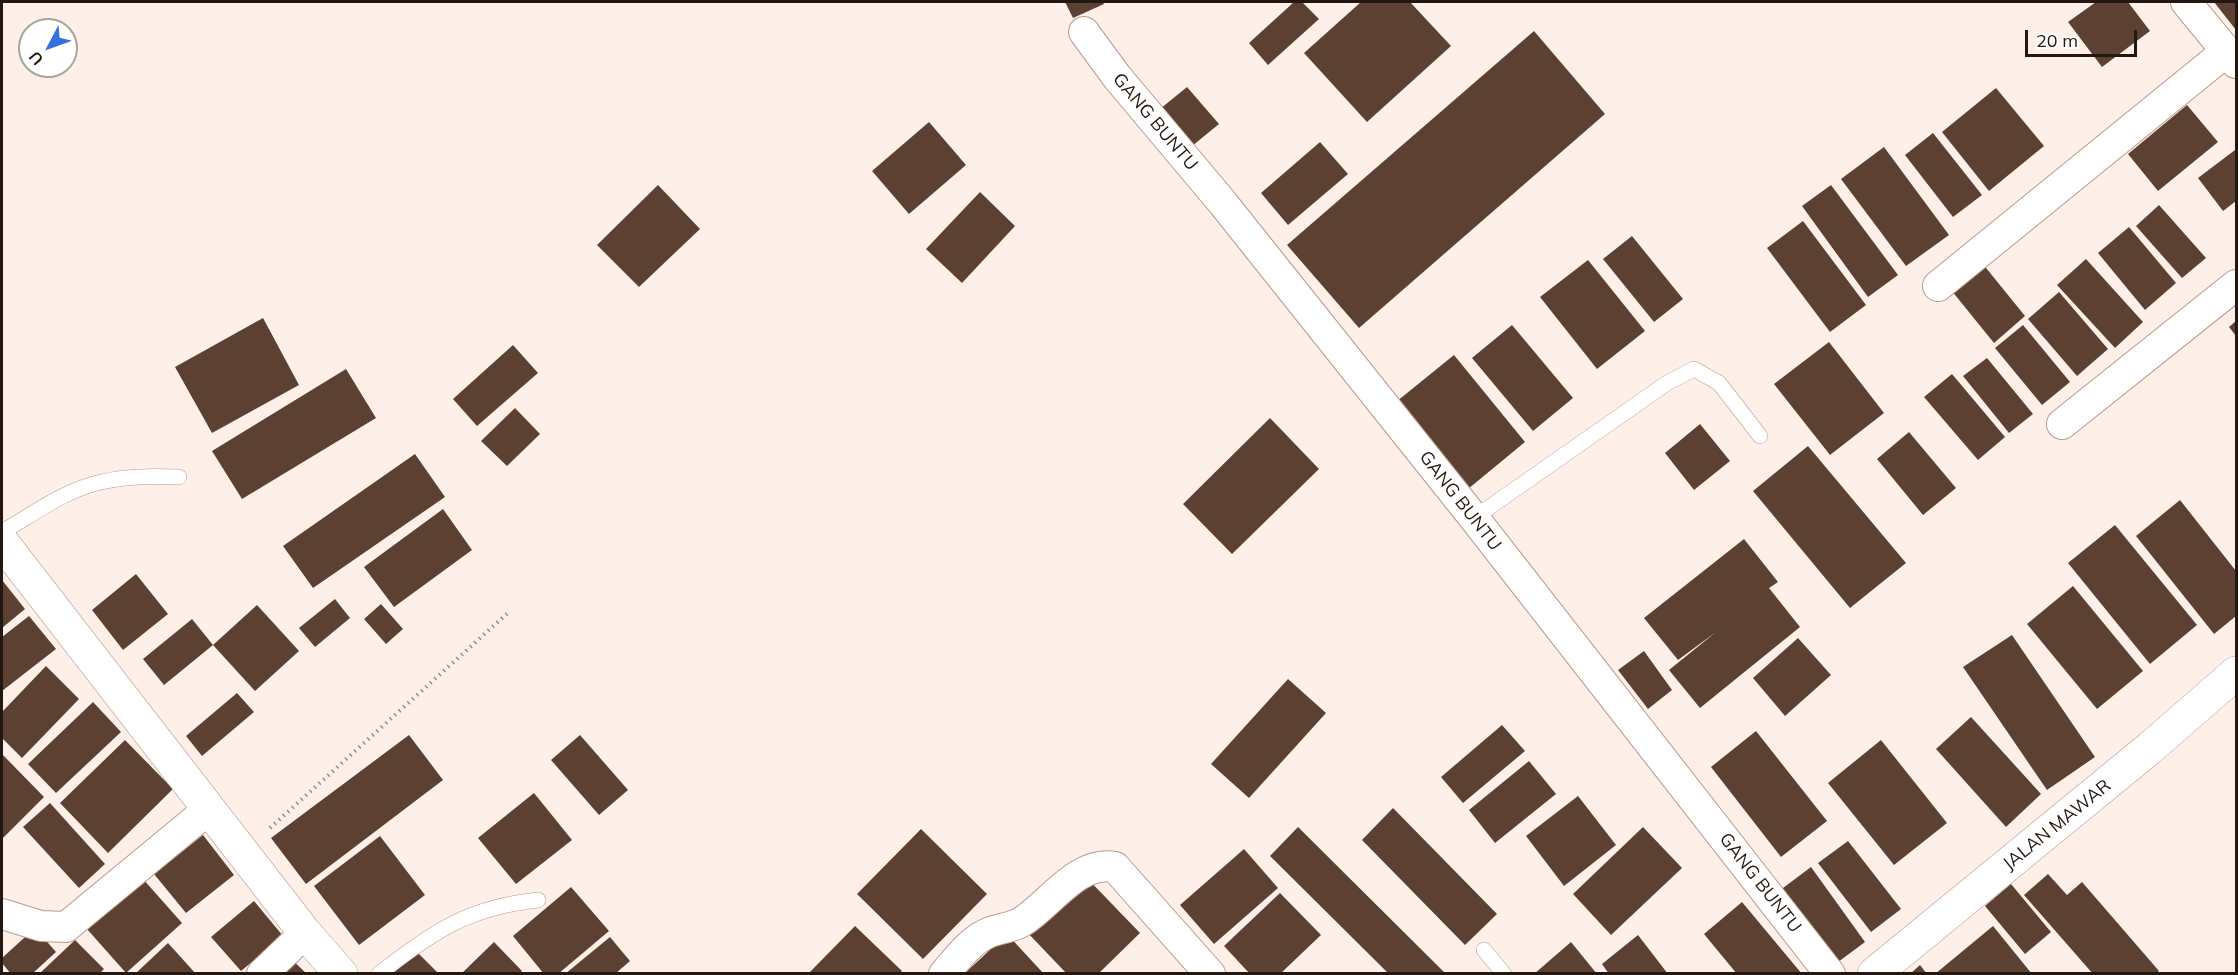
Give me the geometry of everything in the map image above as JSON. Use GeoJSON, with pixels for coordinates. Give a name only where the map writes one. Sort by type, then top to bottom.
{"type":"FeatureCollection","features":[{"type":"Feature","properties":{"kind":"street"},"geometry":{"type":"LineString","coordinates":[[1938,286],[2232,57],[2186,2]]}},
{"type":"Feature","properties":{"kind":"street","name":"GANG BUNTU"},"geometry":{"type":"LineString","coordinates":[[1084,32],[1117,77],[1222,202],[1474,518],[1830,974]]}},
{"type":"Feature","properties":{"kind":"street"},"geometry":{"type":"LineString","coordinates":[[2062,424],[2236,285]]}},
{"type":"Feature","properties":{"kind":"street"},"geometry":{"type":"LineString","coordinates":[[2,542],[305,933],[341,974]]}},
{"type":"Feature","properties":{"kind":"street","name":"JALAN MAWAR"},"geometry":{"type":"LineString","coordinates":[[1874,974],[2150,748],[2236,673]]}},
{"type":"Feature","properties":{"kind":"street"},"geometry":{"type":"LineString","coordinates":[[2,914],[41,926],[66,927],[209,809]]}},
{"type":"Feature","properties":{"kind":"street"},"geometry":{"type":"LineString","coordinates":[[944,974],[971,944],[984,935],[1024,921],[1084,872],[1104,865],[1115,867],[1210,974]]}},
{"type":"Feature","properties":{"kind":"street"},"geometry":{"type":"LineString","coordinates":[[262,974],[305,933]]}},
{"type":"Feature","properties":{"kind":"lane"},"geometry":{"type":"LineString","coordinates":[[1474,518],[1667,383],[1694,369],[1719,383],[1760,436]]}},
{"type":"Feature","properties":{"kind":"lane"},"geometry":{"type":"LineString","coordinates":[[2,532],[63,496],[99,482],[136,476],[179,477]]}},
{"type":"Feature","properties":{"kind":"lane"},"geometry":{"type":"LineString","coordinates":[[379,974],[424,938],[475,912],[504,903],[538,900]]}},
{"type":"Feature","properties":{"kind":"lane"},"geometry":{"type":"LineString","coordinates":[[1484,950],[1504,974]]}},
{"type":"Feature","properties":{"kind":"path"},"geometry":{"type":"LineString","coordinates":[[242,852],[510,611]]}},
{"type":"Feature","properties":{"kind":"building"},"geometry":{"type":"Polygon","coordinates":[[[1065,2],[1103,2],[1104,4],[1073,18],[1065,2]]]}},
{"type":"Feature","properties":{"kind":"building"},"geometry":{"type":"Polygon","coordinates":[[[1294,2],[1302,2],[1319,19],[1268,65],[1249,43],[1294,2]]]}},
{"type":"Feature","properties":{"kind":"building"},"geometry":{"type":"Polygon","coordinates":[[[1361,2],[1410,2],[1451,46],[1367,122],[1304,53],[1361,2]]]}},
{"type":"Feature","properties":{"kind":"building"},"geometry":{"type":"Polygon","coordinates":[[[2096,2],[2128,2],[2150,31],[2102,67],[2068,22],[2096,2]]]}},
{"type":"Feature","properties":{"kind":"building"},"geometry":{"type":"Polygon","coordinates":[[[2214,2],[2236,2],[2236,30],[2214,2]]]}},
{"type":"Feature","properties":{"kind":"building"},"geometry":{"type":"Polygon","coordinates":[[[1534,31],[1605,114],[1359,328],[1287,245],[1534,31]]]}},
{"type":"Feature","properties":{"kind":"building"},"geometry":{"type":"Polygon","coordinates":[[[1187,87],[1219,124],[1192,146],[1160,109],[1187,87]]]}},
{"type":"Feature","properties":{"kind":"building"},"geometry":{"type":"Polygon","coordinates":[[[1996,88],[2044,146],[1989,191],[1942,132],[1996,88]]]}},
{"type":"Feature","properties":{"kind":"building"},"geometry":{"type":"Polygon","coordinates":[[[2187,105],[2218,142],[2158,191],[2128,154],[2187,105]]]}},
{"type":"Feature","properties":{"kind":"building"},"geometry":{"type":"Polygon","coordinates":[[[929,122],[966,165],[909,214],[872,171],[929,122]]]}},
{"type":"Feature","properties":{"kind":"building"},"geometry":{"type":"Polygon","coordinates":[[[1933,133],[1982,195],[1953,217],[1905,155],[1933,133]]]}},
{"type":"Feature","properties":{"kind":"building"},"geometry":{"type":"Polygon","coordinates":[[[1320,142],[1348,174],[1288,225],[1261,193],[1320,142]]]}},
{"type":"Feature","properties":{"kind":"building"},"geometry":{"type":"Polygon","coordinates":[[[1884,147],[1949,235],[1906,266],[1841,179],[1884,147]]]}},
{"type":"Feature","properties":{"kind":"building"},"geometry":{"type":"Polygon","coordinates":[[[2235,150],[2236,201],[2223,211],[2198,178],[2235,150]]]}},
{"type":"Feature","properties":{"kind":"building"},"geometry":{"type":"Polygon","coordinates":[[[658,185],[700,229],[639,287],[597,245],[658,185]]]}},
{"type":"Feature","properties":{"kind":"building"},"geometry":{"type":"Polygon","coordinates":[[[1831,185],[1898,275],[1868,297],[1802,206],[1831,185]]]}},
{"type":"Feature","properties":{"kind":"building"},"geometry":{"type":"Polygon","coordinates":[[[980,192],[1015,226],[962,283],[926,249],[980,192]]]}},
{"type":"Feature","properties":{"kind":"building"},"geometry":{"type":"Polygon","coordinates":[[[2159,205],[2206,258],[2182,278],[2136,226],[2159,205]]]}},
{"type":"Feature","properties":{"kind":"building"},"geometry":{"type":"Polygon","coordinates":[[[1803,221],[1866,305],[1830,332],[1767,248],[1803,221]]]}},
{"type":"Feature","properties":{"kind":"building"},"geometry":{"type":"Polygon","coordinates":[[[2129,227],[2176,283],[2145,310],[2098,253],[2129,227]]]}},
{"type":"Feature","properties":{"kind":"building"},"geometry":{"type":"Polygon","coordinates":[[[1632,236],[1683,299],[1654,322],[1603,259],[1632,236]]]}},
{"type":"Feature","properties":{"kind":"building"},"geometry":{"type":"Polygon","coordinates":[[[1978,258],[2025,316],[1994,343],[1947,285],[1978,258]]]}},
{"type":"Feature","properties":{"kind":"building"},"geometry":{"type":"Polygon","coordinates":[[[2086,259],[2143,322],[2115,348],[2057,285],[2086,259]]]}},
{"type":"Feature","properties":{"kind":"building"},"geometry":{"type":"Polygon","coordinates":[[[1588,260],[1645,331],[1597,369],[1540,297],[1588,260]]]}},
{"type":"Feature","properties":{"kind":"building"},"geometry":{"type":"Polygon","coordinates":[[[2059,292],[2108,349],[2077,376],[2028,319],[2059,292]]]}},
{"type":"Feature","properties":{"kind":"building"},"geometry":{"type":"Polygon","coordinates":[[[263,318],[299,385],[212,433],[175,367],[263,318]]]}},
{"type":"Feature","properties":{"kind":"building"},"geometry":{"type":"Polygon","coordinates":[[[2236,321],[2236,336],[2229,327],[2236,321]]]}},
{"type":"Feature","properties":{"kind":"building"},"geometry":{"type":"Polygon","coordinates":[[[1512,325],[1573,398],[1533,431],[1472,358],[1512,325]]]}},
{"type":"Feature","properties":{"kind":"building"},"geometry":{"type":"Polygon","coordinates":[[[2023,325],[2070,382],[2042,405],[1995,348],[2023,325]]]}},
{"type":"Feature","properties":{"kind":"building"},"geometry":{"type":"Polygon","coordinates":[[[1829,342],[1884,413],[1830,455],[1774,384],[1829,342]]]}},
{"type":"Feature","properties":{"kind":"building"},"geometry":{"type":"Polygon","coordinates":[[[513,345],[538,373],[477,426],[453,399],[513,345]]]}},
{"type":"Feature","properties":{"kind":"building"},"geometry":{"type":"Polygon","coordinates":[[[1454,355],[1525,442],[1468,489],[1396,402],[1454,355]]]}},
{"type":"Feature","properties":{"kind":"building"},"geometry":{"type":"Polygon","coordinates":[[[1987,358],[2033,414],[2009,433],[1963,376],[1987,358]]]}},
{"type":"Feature","properties":{"kind":"building"},"geometry":{"type":"Polygon","coordinates":[[[346,369],[376,418],[242,499],[212,451],[346,369]]]}},
{"type":"Feature","properties":{"kind":"building"},"geometry":{"type":"Polygon","coordinates":[[[1952,374],[2005,437],[1978,460],[1924,397],[1952,374]]]}},
{"type":"Feature","properties":{"kind":"building"},"geometry":{"type":"Polygon","coordinates":[[[515,408],[540,434],[507,466],[481,441],[515,408]]]}},
{"type":"Feature","properties":{"kind":"building"},"geometry":{"type":"Polygon","coordinates":[[[1270,418],[1319,469],[1232,554],[1183,504],[1270,418]]]}},
{"type":"Feature","properties":{"kind":"building"},"geometry":{"type":"Polygon","coordinates":[[[1700,424],[1730,461],[1694,490],[1665,453],[1700,424]]]}},
{"type":"Feature","properties":{"kind":"building"},"geometry":{"type":"Polygon","coordinates":[[[1909,432],[1956,488],[1923,515],[1877,459],[1909,432]]]}},
{"type":"Feature","properties":{"kind":"building"},"geometry":{"type":"Polygon","coordinates":[[[1808,446],[1906,563],[1850,608],[1753,491],[1808,446]]]}},
{"type":"Feature","properties":{"kind":"building"},"geometry":{"type":"Polygon","coordinates":[[[415,454],[445,497],[313,588],[283,546],[415,454]]]}},
{"type":"Feature","properties":{"kind":"building"},"geometry":{"type":"Polygon","coordinates":[[[2180,500],[2236,571],[2236,616],[2214,634],[2136,536],[2180,500]]]}},
{"type":"Feature","properties":{"kind":"building"},"geometry":{"type":"Polygon","coordinates":[[[443,509],[472,550],[394,607],[364,567],[443,509]]]}},
{"type":"Feature","properties":{"kind":"building"},"geometry":{"type":"Polygon","coordinates":[[[2115,525],[2197,625],[2150,664],[2068,563],[2115,525]]]}},
{"type":"Feature","properties":{"kind":"building"},"geometry":{"type":"Polygon","coordinates":[[[1744,539],[1778,582],[1769,588],[1800,627],[1700,708],[1669,670],[1716,632],[1678,660],[1644,618],[1744,539]]]}},
{"type":"Feature","properties":{"kind":"building"},"geometry":{"type":"Polygon","coordinates":[[[136,574],[168,614],[123,650],[92,610],[136,574]]]}},
{"type":"Feature","properties":{"kind":"building"},"geometry":{"type":"Polygon","coordinates":[[[2,580],[25,609],[2,628],[2,580]]]}},
{"type":"Feature","properties":{"kind":"building"},"geometry":{"type":"Polygon","coordinates":[[[2073,586],[2143,671],[2097,709],[2027,624],[2073,586]]]}},
{"type":"Feature","properties":{"kind":"building"},"geometry":{"type":"Polygon","coordinates":[[[335,599],[350,618],[315,647],[299,628],[335,599]]]}},
{"type":"Feature","properties":{"kind":"building"},"geometry":{"type":"Polygon","coordinates":[[[381,604],[403,629],[386,644],[364,619],[381,604]]]}},
{"type":"Feature","properties":{"kind":"building"},"geometry":{"type":"Polygon","coordinates":[[[257,605],[299,651],[255,691],[213,645],[257,605]]]}},
{"type":"Feature","properties":{"kind":"building"},"geometry":{"type":"Polygon","coordinates":[[[29,616],[56,649],[2,691],[2,637],[29,616]]]}},
{"type":"Feature","properties":{"kind":"building"},"geometry":{"type":"Polygon","coordinates":[[[192,619],[213,645],[164,685],[143,659],[192,619]]]}},
{"type":"Feature","properties":{"kind":"building"},"geometry":{"type":"Polygon","coordinates":[[[2012,635],[2095,757],[2047,790],[1963,667],[2012,635]]]}},
{"type":"Feature","properties":{"kind":"building"},"geometry":{"type":"Polygon","coordinates":[[[1798,638],[1831,675],[1785,716],[1753,678],[1798,638]]]}},
{"type":"Feature","properties":{"kind":"building"},"geometry":{"type":"Polygon","coordinates":[[[1644,651],[1672,690],[1648,709],[1618,670],[1644,651]]]}},
{"type":"Feature","properties":{"kind":"building"},"geometry":{"type":"Polygon","coordinates":[[[46,666],[79,699],[22,758],[2,738],[2,712],[46,666]]]}},
{"type":"Feature","properties":{"kind":"building"},"geometry":{"type":"Polygon","coordinates":[[[1288,679],[1326,713],[1249,798],[1211,764],[1288,679]]]}},
{"type":"Feature","properties":{"kind":"building"},"geometry":{"type":"Polygon","coordinates":[[[237,693],[254,712],[202,756],[186,736],[237,693]]]}},
{"type":"Feature","properties":{"kind":"building"},"geometry":{"type":"Polygon","coordinates":[[[93,702],[121,732],[56,793],[28,764],[93,702]]]}},
{"type":"Feature","properties":{"kind":"building"},"geometry":{"type":"Polygon","coordinates":[[[1971,717],[2041,794],[2006,827],[1936,749],[1971,717]]]}},
{"type":"Feature","properties":{"kind":"building"},"geometry":{"type":"Polygon","coordinates":[[[1502,725],[1525,751],[1463,803],[1441,777],[1502,725]]]}},
{"type":"Feature","properties":{"kind":"building"},"geometry":{"type":"Polygon","coordinates":[[[1756,731],[1827,821],[1781,857],[1711,767],[1756,731]]]}},
{"type":"Feature","properties":{"kind":"building"},"geometry":{"type":"Polygon","coordinates":[[[409,735],[443,780],[306,884],[271,838],[409,735]]]}},
{"type":"Feature","properties":{"kind":"building"},"geometry":{"type":"Polygon","coordinates":[[[580,735],[628,790],[599,815],[551,760],[580,735]]]}},
{"type":"Feature","properties":{"kind":"building"},"geometry":{"type":"Polygon","coordinates":[[[125,740],[173,789],[108,853],[60,803],[125,740]]]}},
{"type":"Feature","properties":{"kind":"building"},"geometry":{"type":"Polygon","coordinates":[[[1881,740],[1947,823],[1894,865],[1828,783],[1881,740]]]}},
{"type":"Feature","properties":{"kind":"building"},"geometry":{"type":"Polygon","coordinates":[[[2,754],[44,797],[2,839],[2,754]]]}},
{"type":"Feature","properties":{"kind":"building"},"geometry":{"type":"Polygon","coordinates":[[[1529,761],[1556,794],[1495,843],[1469,810],[1529,761]]]}},
{"type":"Feature","properties":{"kind":"building"},"geometry":{"type":"Polygon","coordinates":[[[534,793],[572,840],[516,884],[478,838],[534,793]]]}},
{"type":"Feature","properties":{"kind":"building"},"geometry":{"type":"Polygon","coordinates":[[[1578,796],[1616,845],[1564,886],[1526,836],[1578,796]]]}},
{"type":"Feature","properties":{"kind":"building"},"geometry":{"type":"Polygon","coordinates":[[[50,803],[105,864],[79,888],[23,827],[50,803]]]}},
{"type":"Feature","properties":{"kind":"building"},"geometry":{"type":"Polygon","coordinates":[[[1393,808],[1497,914],[1465,945],[1362,840],[1393,808]]]}},
{"type":"Feature","properties":{"kind":"building"},"geometry":{"type":"Polygon","coordinates":[[[1298,827],[1446,974],[1389,974],[1270,856],[1298,827]]]}},
{"type":"Feature","properties":{"kind":"building"},"geometry":{"type":"Polygon","coordinates":[[[1643,827],[1682,868],[1611,935],[1573,894],[1643,827]]]}},
{"type":"Feature","properties":{"kind":"building"},"geometry":{"type":"Polygon","coordinates":[[[921,829],[987,894],[923,959],[857,894],[921,829]]]}},
{"type":"Feature","properties":{"kind":"building"},"geometry":{"type":"Polygon","coordinates":[[[203,835],[234,875],[186,913],[154,874],[203,835]]]}},
{"type":"Feature","properties":{"kind":"building"},"geometry":{"type":"Polygon","coordinates":[[[380,836],[425,895],[359,945],[314,886],[380,836]]]}},
{"type":"Feature","properties":{"kind":"building"},"geometry":{"type":"Polygon","coordinates":[[[1848,841],[1901,909],[1871,932],[1818,863],[1848,841]]]}},
{"type":"Feature","properties":{"kind":"building"},"geometry":{"type":"Polygon","coordinates":[[[1244,849],[1278,888],[1214,944],[1180,905],[1244,849]]]}},
{"type":"Feature","properties":{"kind":"building"},"geometry":{"type":"Polygon","coordinates":[[[1811,867],[1865,942],[1834,965],[1779,891],[1811,867]]]}},
{"type":"Feature","properties":{"kind":"building"},"geometry":{"type":"Polygon","coordinates":[[[1083,874],[1140,933],[1098,974],[1067,974],[1025,930],[1083,874]]]}},
{"type":"Feature","properties":{"kind":"building"},"geometry":{"type":"Polygon","coordinates":[[[2048,874],[2067,895],[2082,882],[2159,971],[2156,974],[2093,974],[2024,895],[2048,874]]]}},
{"type":"Feature","properties":{"kind":"building"},"geometry":{"type":"Polygon","coordinates":[[[143,879],[182,923],[126,973],[87,929],[143,879]]]}},
{"type":"Feature","properties":{"kind":"building"},"geometry":{"type":"Polygon","coordinates":[[[2011,884],[2051,932],[2025,954],[1985,906],[2011,884]]]}},
{"type":"Feature","properties":{"kind":"building"},"geometry":{"type":"Polygon","coordinates":[[[571,887],[609,931],[558,974],[544,974],[513,936],[571,887]]]}},
{"type":"Feature","properties":{"kind":"building"},"geometry":{"type":"Polygon","coordinates":[[[1280,893],[1321,935],[1280,974],[1250,974],[1224,946],[1280,893]]]}},
{"type":"Feature","properties":{"kind":"building"},"geometry":{"type":"Polygon","coordinates":[[[254,901],[283,936],[241,971],[211,937],[254,901]]]}},
{"type":"Feature","properties":{"kind":"building"},"geometry":{"type":"Polygon","coordinates":[[[1742,902],[1802,974],[1737,974],[1704,934],[1742,902]]]}},
{"type":"Feature","properties":{"kind":"building"},"geometry":{"type":"Polygon","coordinates":[[[855,926],[902,971],[899,974],[808,974],[855,926]]]}},
{"type":"Feature","properties":{"kind":"building"},"geometry":{"type":"Polygon","coordinates":[[[1993,926],[2032,974],[1935,974],[1993,926]]]}},
{"type":"Feature","properties":{"kind":"building"},"geometry":{"type":"Polygon","coordinates":[[[35,928],[56,952],[32,974],[11,974],[2,963],[2,958],[35,928]]]}},
{"type":"Feature","properties":{"kind":"building"},"geometry":{"type":"Polygon","coordinates":[[[1007,934],[1044,974],[964,974],[1007,934]]]}},
{"type":"Feature","properties":{"kind":"building"},"geometry":{"type":"Polygon","coordinates":[[[1638,935],[1668,974],[1609,974],[1602,964],[1638,935]]]}},
{"type":"Feature","properties":{"kind":"building"},"geometry":{"type":"Polygon","coordinates":[[[610,937],[630,961],[615,974],[565,974],[610,937]]]}},
{"type":"Feature","properties":{"kind":"building"},"geometry":{"type":"Polygon","coordinates":[[[75,940],[104,969],[99,974],[39,974],[75,940]]]}},
{"type":"Feature","properties":{"kind":"building"},"geometry":{"type":"Polygon","coordinates":[[[494,942],[522,971],[519,974],[461,974],[494,942]]]}},
{"type":"Feature","properties":{"kind":"building"},"geometry":{"type":"Polygon","coordinates":[[[1571,942],[1597,974],[1534,974],[1571,942]]]}},
{"type":"Feature","properties":{"kind":"building"},"geometry":{"type":"Polygon","coordinates":[[[168,943],[196,974],[135,974],[168,943]]]}},
{"type":"Feature","properties":{"kind":"building"},"geometry":{"type":"Polygon","coordinates":[[[414,949],[439,974],[390,974],[414,949]]]}},
{"type":"Feature","properties":{"kind":"building"},"geometry":{"type":"Polygon","coordinates":[[[287,955],[307,974],[270,974],[287,955]]]}},
{"type":"Feature","properties":{"kind":"building"},"geometry":{"type":"Polygon","coordinates":[[[1920,965],[1927,974],[1910,974],[1920,965]]]}}]}
